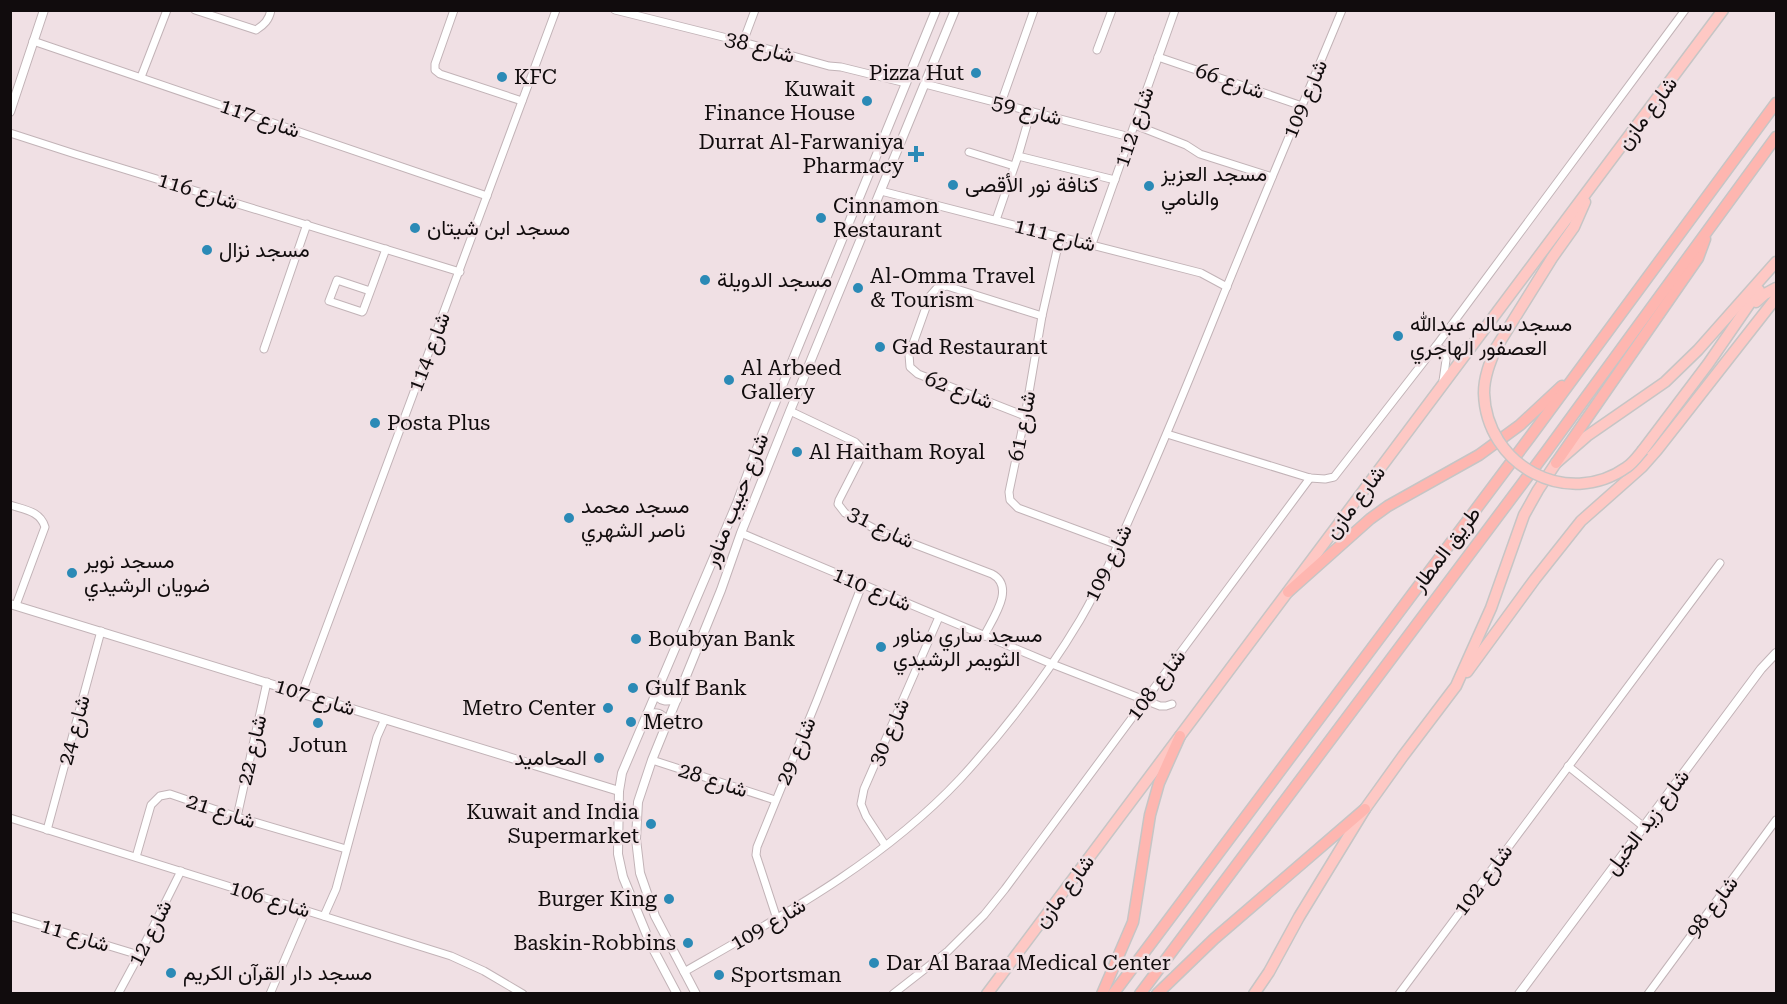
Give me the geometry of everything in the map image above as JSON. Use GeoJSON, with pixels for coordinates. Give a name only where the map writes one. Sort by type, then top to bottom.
{"type":"FeatureCollection","features":[{"type":"Feature","properties":{"kind":"highway","name":"طريق المطار"},"geometry":{"type":"LineString","coordinates":[[1113,993],[1580,370],[1776,103]]}},
{"type":"Feature","properties":{"kind":"highway","name":"طريق المطار"},"geometry":{"type":"LineString","coordinates":[[1140,993],[1539,461],[1776,137]]}},
{"type":"Feature","properties":{"kind":"highway"},"geometry":{"type":"LineString","coordinates":[[1556,463],[1698,258],[1707,231]]}},
{"type":"Feature","properties":{"kind":"highway"},"geometry":{"type":"LineString","coordinates":[[1287,592],[1370,519],[1388,506],[1479,455],[1520,425],[1580,370]]}},
{"type":"Feature","properties":{"kind":"highway"},"geometry":{"type":"LineString","coordinates":[[1102,993],[1133,922],[1150,815],[1159,783],[1180,736]]}},
{"type":"Feature","properties":{"kind":"highway"},"geometry":{"type":"LineString","coordinates":[[1157,993],[1214,939],[1365,809]]}},
{"type":"Feature","properties":{"kind":"main road","name":"شارع مازن"},"geometry":{"type":"LineString","coordinates":[[987,993],[1474,341],[1676,76],[1723,10]]}},
{"type":"Feature","properties":{"kind":"main road"},"geometry":{"type":"LineString","coordinates":[[1676,76],[1732,10]]}},
{"type":"Feature","properties":{"kind":"main road"},"geometry":{"type":"LineString","coordinates":[[1592,185],[1574,227],[1496,348],[1487,369],[1484,391],[1486,413],[1494,434],[1507,453],[1524,468],[1544,478],[1565,484],[1588,483],[1609,477],[1629,466],[1758,299],[1776,288]]}},
{"type":"Feature","properties":{"kind":"main road"},"geometry":{"type":"LineString","coordinates":[[1708,364],[1776,264]]}},
{"type":"Feature","properties":{"kind":"main road"},"geometry":{"type":"LineString","coordinates":[[1456,686],[1491,608],[1524,515],[1556,463],[1587,436],[1665,382],[1698,350],[1776,264]]}},
{"type":"Feature","properties":{"kind":"main road"},"geometry":{"type":"LineString","coordinates":[[1254,993],[1269,972],[1299,917],[1365,809],[1403,756],[1575,528],[1658,450],[1776,298]]}},
{"type":"Feature","properties":{"kind":"street"},"geometry":{"type":"LineString","coordinates":[[10,112],[44,10]]}},
{"type":"Feature","properties":{"kind":"street"},"geometry":{"type":"LineString","coordinates":[[141,77],[167,10]]}},
{"type":"Feature","properties":{"kind":"street"},"geometry":{"type":"LineString","coordinates":[[195,10],[256,30],[264,25],[271,10]]}},
{"type":"Feature","properties":{"kind":"street"},"geometry":{"type":"LineString","coordinates":[[454,10],[435,64],[435,70],[440,74],[522,101]]}},
{"type":"Feature","properties":{"kind":"street","name":"شارع 114"},"geometry":{"type":"LineString","coordinates":[[302,693],[556,10]]}},
{"type":"Feature","properties":{"kind":"street","name":"شارع 38"},"geometry":{"type":"LineString","coordinates":[[615,10],[906,84]]}},
{"type":"Feature","properties":{"kind":"street"},"geometry":{"type":"LineString","coordinates":[[743,42],[755,10]]}},
{"type":"Feature","properties":{"kind":"street","name":"شارع حبيب مناور"},"geometry":{"type":"LineString","coordinates":[[677,993],[651,945],[623,877],[618,854],[619,791],[622,773],[744,484],[936,10]]}},
{"type":"Feature","properties":{"kind":"street","name":"شارع حبيب مناور"},"geometry":{"type":"LineString","coordinates":[[696,993],[655,916],[640,873],[636,839],[638,802],[652,760],[721,590],[741,533],[954,10]]}},
{"type":"Feature","properties":{"kind":"street"},"geometry":{"type":"LineString","coordinates":[[1001,103],[1034,10]]}},
{"type":"Feature","properties":{"kind":"street"},"geometry":{"type":"LineString","coordinates":[[1097,50],[1112,10]]}},
{"type":"Feature","properties":{"kind":"street","name":"شارع 112"},"geometry":{"type":"LineString","coordinates":[[1092,244],[1175,10]]}},
{"type":"Feature","properties":{"kind":"street","name":"شارع 109"},"geometry":{"type":"LineString","coordinates":[[684,972],[777,919],[844,877],[924,814],[959,780],[1016,712],[1052,664],[1094,594],[1118,545],[1167,434],[1342,10]]}},
{"type":"Feature","properties":{"kind":"street"},"geometry":{"type":"LineString","coordinates":[[1167,434],[1310,478],[1329,479],[1337,474],[1436,346],[1685,10]]}},
{"type":"Feature","properties":{"kind":"street","name":"شارع 117"},"geometry":{"type":"LineString","coordinates":[[33,41],[488,196]]}},
{"type":"Feature","properties":{"kind":"street","name":"شارع 66"},"geometry":{"type":"LineString","coordinates":[[1158,57],[1302,106]]}},
{"type":"Feature","properties":{"kind":"street","name":"شارع 59"},"geometry":{"type":"LineString","coordinates":[[924,84],[1130,137]]}},
{"type":"Feature","properties":{"kind":"street"},"geometry":{"type":"LineString","coordinates":[[996,220],[1031,111]]}},
{"type":"Feature","properties":{"kind":"street"},"geometry":{"type":"LineString","coordinates":[[1135,125],[1186,145],[1200,154],[1272,177]]}},
{"type":"Feature","properties":{"kind":"street","name":"شارع 116"},"geometry":{"type":"LineString","coordinates":[[10,133],[460,272]]}},
{"type":"Feature","properties":{"kind":"street"},"geometry":{"type":"LineString","coordinates":[[969,152],[1014,166]]}},
{"type":"Feature","properties":{"kind":"street"},"geometry":{"type":"LineString","coordinates":[[1018,156],[1115,180]]}},
{"type":"Feature","properties":{"kind":"street","name":"شارع 111"},"geometry":{"type":"LineString","coordinates":[[881,191],[1201,273],[1227,286]]}},
{"type":"Feature","properties":{"kind":"street"},"geometry":{"type":"LineString","coordinates":[[264,349],[307,224]]}},
{"type":"Feature","properties":{"kind":"street","name":"شارع 61"},"geometry":{"type":"LineString","coordinates":[[1059,237],[1009,492],[1010,500],[1018,508],[1118,545]]}},
{"type":"Feature","properties":{"kind":"street"},"geometry":{"type":"LineString","coordinates":[[370,291],[337,280],[329,301],[361,312],[370,291],[386,249]]}},
{"type":"Feature","properties":{"kind":"street","name":"شارع 62"},"geometry":{"type":"LineString","coordinates":[[1025,416],[918,374],[910,367],[909,354],[930,296],[937,288],[947,286],[1042,316]]}},
{"type":"Feature","properties":{"kind":"street"},"geometry":{"type":"LineString","coordinates":[[820,294],[827,300],[838,295]]}},
{"type":"Feature","properties":{"kind":"street"},"geometry":{"type":"LineString","coordinates":[[1436,346],[1447,353],[1456,352],[1474,341]]}},
{"type":"Feature","properties":{"kind":"street"},"geometry":{"type":"LineString","coordinates":[[1442,384],[1446,360],[1443,351]]}},
{"type":"Feature","properties":{"kind":"street","name":"شارع 31"},"geometry":{"type":"LineString","coordinates":[[790,411],[855,442],[861,448],[859,461],[838,504],[845,513],[877,530],[992,574],[1001,581],[1004,586],[1003,595],[984,636]]}},
{"type":"Feature","properties":{"kind":"street","name":"شارع 108"},"geometry":{"type":"LineString","coordinates":[[893,993],[948,951],[984,915],[1310,478]]}},
{"type":"Feature","properties":{"kind":"street"},"geometry":{"type":"LineString","coordinates":[[744,484],[749,482],[754,484],[758,488],[758,493]]}},
{"type":"Feature","properties":{"kind":"street"},"geometry":{"type":"LineString","coordinates":[[10,505],[36,514],[43,519],[45,526],[13,604]]}},
{"type":"Feature","properties":{"kind":"street","name":"شارع 110"},"geometry":{"type":"LineString","coordinates":[[741,533],[1052,664],[1160,706],[1172,704]]}},
{"type":"Feature","properties":{"kind":"street","name":"شارع 102"},"geometry":{"type":"LineString","coordinates":[[1399,993],[1720,562]]}},
{"type":"Feature","properties":{"kind":"street","name":"شارع 29"},"geometry":{"type":"LineString","coordinates":[[777,919],[756,855],[757,847],[818,700],[862,585]]}},
{"type":"Feature","properties":{"kind":"street","name":"شارع 107"},"geometry":{"type":"LineString","coordinates":[[13,604],[619,791]]}},
{"type":"Feature","properties":{"kind":"street","name":"شارع 30"},"geometry":{"type":"LineString","coordinates":[[885,845],[861,804],[864,789],[939,617]]}},
{"type":"Feature","properties":{"kind":"street","name":"شارع 24"},"geometry":{"type":"LineString","coordinates":[[47,830],[101,631]]}},
{"type":"Feature","properties":{"kind":"street","name":"شارع زيد الخيل"},"geometry":{"type":"LineString","coordinates":[[1519,993],[1761,669],[1776,653]]}},
{"type":"Feature","properties":{"kind":"street","name":"شارع 22"},"geometry":{"type":"LineString","coordinates":[[237,818],[267,682]]}},
{"type":"Feature","properties":{"kind":"street"},"geometry":{"type":"LineString","coordinates":[[656,692],[657,697],[661,700],[676,699]]}},
{"type":"Feature","properties":{"kind":"street"},"geometry":{"type":"LineString","coordinates":[[647,714],[660,713],[667,721]]}},
{"type":"Feature","properties":{"kind":"street"},"geometry":{"type":"LineString","coordinates":[[324,916],[336,889],[377,737],[385,719]]}},
{"type":"Feature","properties":{"kind":"street","name":"شارع 28"},"geometry":{"type":"LineString","coordinates":[[652,760],[776,800]]}},
{"type":"Feature","properties":{"kind":"street"},"geometry":{"type":"LineString","coordinates":[[1568,766],[1644,827]]}},
{"type":"Feature","properties":{"kind":"street","name":"شارع 21"},"geometry":{"type":"LineString","coordinates":[[136,857],[151,805],[159,796],[170,794],[237,818],[346,849]]}},
{"type":"Feature","properties":{"kind":"street","name":"شارع 106"},"geometry":{"type":"LineString","coordinates":[[11,819],[451,956],[523,993]]}},
{"type":"Feature","properties":{"kind":"street","name":"شارع 98"},"geometry":{"type":"LineString","coordinates":[[1647,993],[1776,820]]}},
{"type":"Feature","properties":{"kind":"street","name":"شارع 12"},"geometry":{"type":"LineString","coordinates":[[118,993],[181,871]]}},
{"type":"Feature","properties":{"kind":"street"},"geometry":{"type":"LineString","coordinates":[[270,993],[306,910]]}},
{"type":"Feature","properties":{"kind":"street","name":"شارع 11"},"geometry":{"type":"LineString","coordinates":[[10,916],[139,955]]}},
{"type":"Feature","properties":{"kind":"place","name":"Pizza Hut"},"geometry":{"type":"Point","coordinates":[976,73]}},
{"type":"Feature","properties":{"kind":"place","name":"KFC"},"geometry":{"type":"Point","coordinates":[502,77]}},
{"type":"Feature","properties":{"kind":"place","name":"Kuwait Finance House"},"geometry":{"type":"Point","coordinates":[867,101]}},
{"type":"Feature","properties":{"kind":"place","name":"Durrat Al-Farwaniya Pharmacy"},"geometry":{"type":"Point","coordinates":[916,154]}},
{"type":"Feature","properties":{"kind":"place","name":"كنافة نور الأقصى"},"geometry":{"type":"Point","coordinates":[953,185]}},
{"type":"Feature","properties":{"kind":"place","name":"مسجد العزيز والنامي"},"geometry":{"type":"Point","coordinates":[1149,186]}},
{"type":"Feature","properties":{"kind":"place","name":"Cinnamon Restaurant"},"geometry":{"type":"Point","coordinates":[821,218]}},
{"type":"Feature","properties":{"kind":"place","name":"مسجد ابن شيتان"},"geometry":{"type":"Point","coordinates":[415,228]}},
{"type":"Feature","properties":{"kind":"place","name":"مسجد نزال"},"geometry":{"type":"Point","coordinates":[207,250]}},
{"type":"Feature","properties":{"kind":"place","name":"مسجد الدويلة"},"geometry":{"type":"Point","coordinates":[705,280]}},
{"type":"Feature","properties":{"kind":"place","name":"Al-Omma Travel & Tourism"},"geometry":{"type":"Point","coordinates":[858,288]}},
{"type":"Feature","properties":{"kind":"place","name":"مسجد سالم عبدالله العصفور الهاجري"},"geometry":{"type":"Point","coordinates":[1398,336]}},
{"type":"Feature","properties":{"kind":"place","name":"Gad Restaurant"},"geometry":{"type":"Point","coordinates":[880,347]}},
{"type":"Feature","properties":{"kind":"place","name":"Al Arbeed Gallery"},"geometry":{"type":"Point","coordinates":[729,380]}},
{"type":"Feature","properties":{"kind":"place","name":"Posta Plus"},"geometry":{"type":"Point","coordinates":[375,423]}},
{"type":"Feature","properties":{"kind":"place","name":"Al Haitham Royal"},"geometry":{"type":"Point","coordinates":[797,452]}},
{"type":"Feature","properties":{"kind":"place","name":"مسجد محمد ناصر الشهري"},"geometry":{"type":"Point","coordinates":[569,518]}},
{"type":"Feature","properties":{"kind":"place","name":"مسجد نوير ضويان الرشيدي"},"geometry":{"type":"Point","coordinates":[72,573]}},
{"type":"Feature","properties":{"kind":"place","name":"Boubyan Bank"},"geometry":{"type":"Point","coordinates":[636,639]}},
{"type":"Feature","properties":{"kind":"place","name":"مسجد ساري مناور الثويمر الرشيدي"},"geometry":{"type":"Point","coordinates":[881,647]}},
{"type":"Feature","properties":{"kind":"place","name":"Gulf Bank"},"geometry":{"type":"Point","coordinates":[633,688]}},
{"type":"Feature","properties":{"kind":"place","name":"Metro Center"},"geometry":{"type":"Point","coordinates":[608,708]}},
{"type":"Feature","properties":{"kind":"place","name":"Metro"},"geometry":{"type":"Point","coordinates":[631,722]}},
{"type":"Feature","properties":{"kind":"place","name":"Jotun"},"geometry":{"type":"Point","coordinates":[318,723]}},
{"type":"Feature","properties":{"kind":"place","name":"المحاميد"},"geometry":{"type":"Point","coordinates":[599,758]}},
{"type":"Feature","properties":{"kind":"place","name":"Kuwait and India Supermarket"},"geometry":{"type":"Point","coordinates":[651,824]}},
{"type":"Feature","properties":{"kind":"place","name":"Burger King"},"geometry":{"type":"Point","coordinates":[669,899]}},
{"type":"Feature","properties":{"kind":"place","name":"Baskin-Robbins"},"geometry":{"type":"Point","coordinates":[688,943]}},
{"type":"Feature","properties":{"kind":"place","name":"Dar Al Baraa Medical Center"},"geometry":{"type":"Point","coordinates":[874,963]}},
{"type":"Feature","properties":{"kind":"place","name":"مسجد دار القرآن الكريم"},"geometry":{"type":"Point","coordinates":[171,973]}},
{"type":"Feature","properties":{"kind":"place","name":"Sportsman"},"geometry":{"type":"Point","coordinates":[719,975]}}]}
